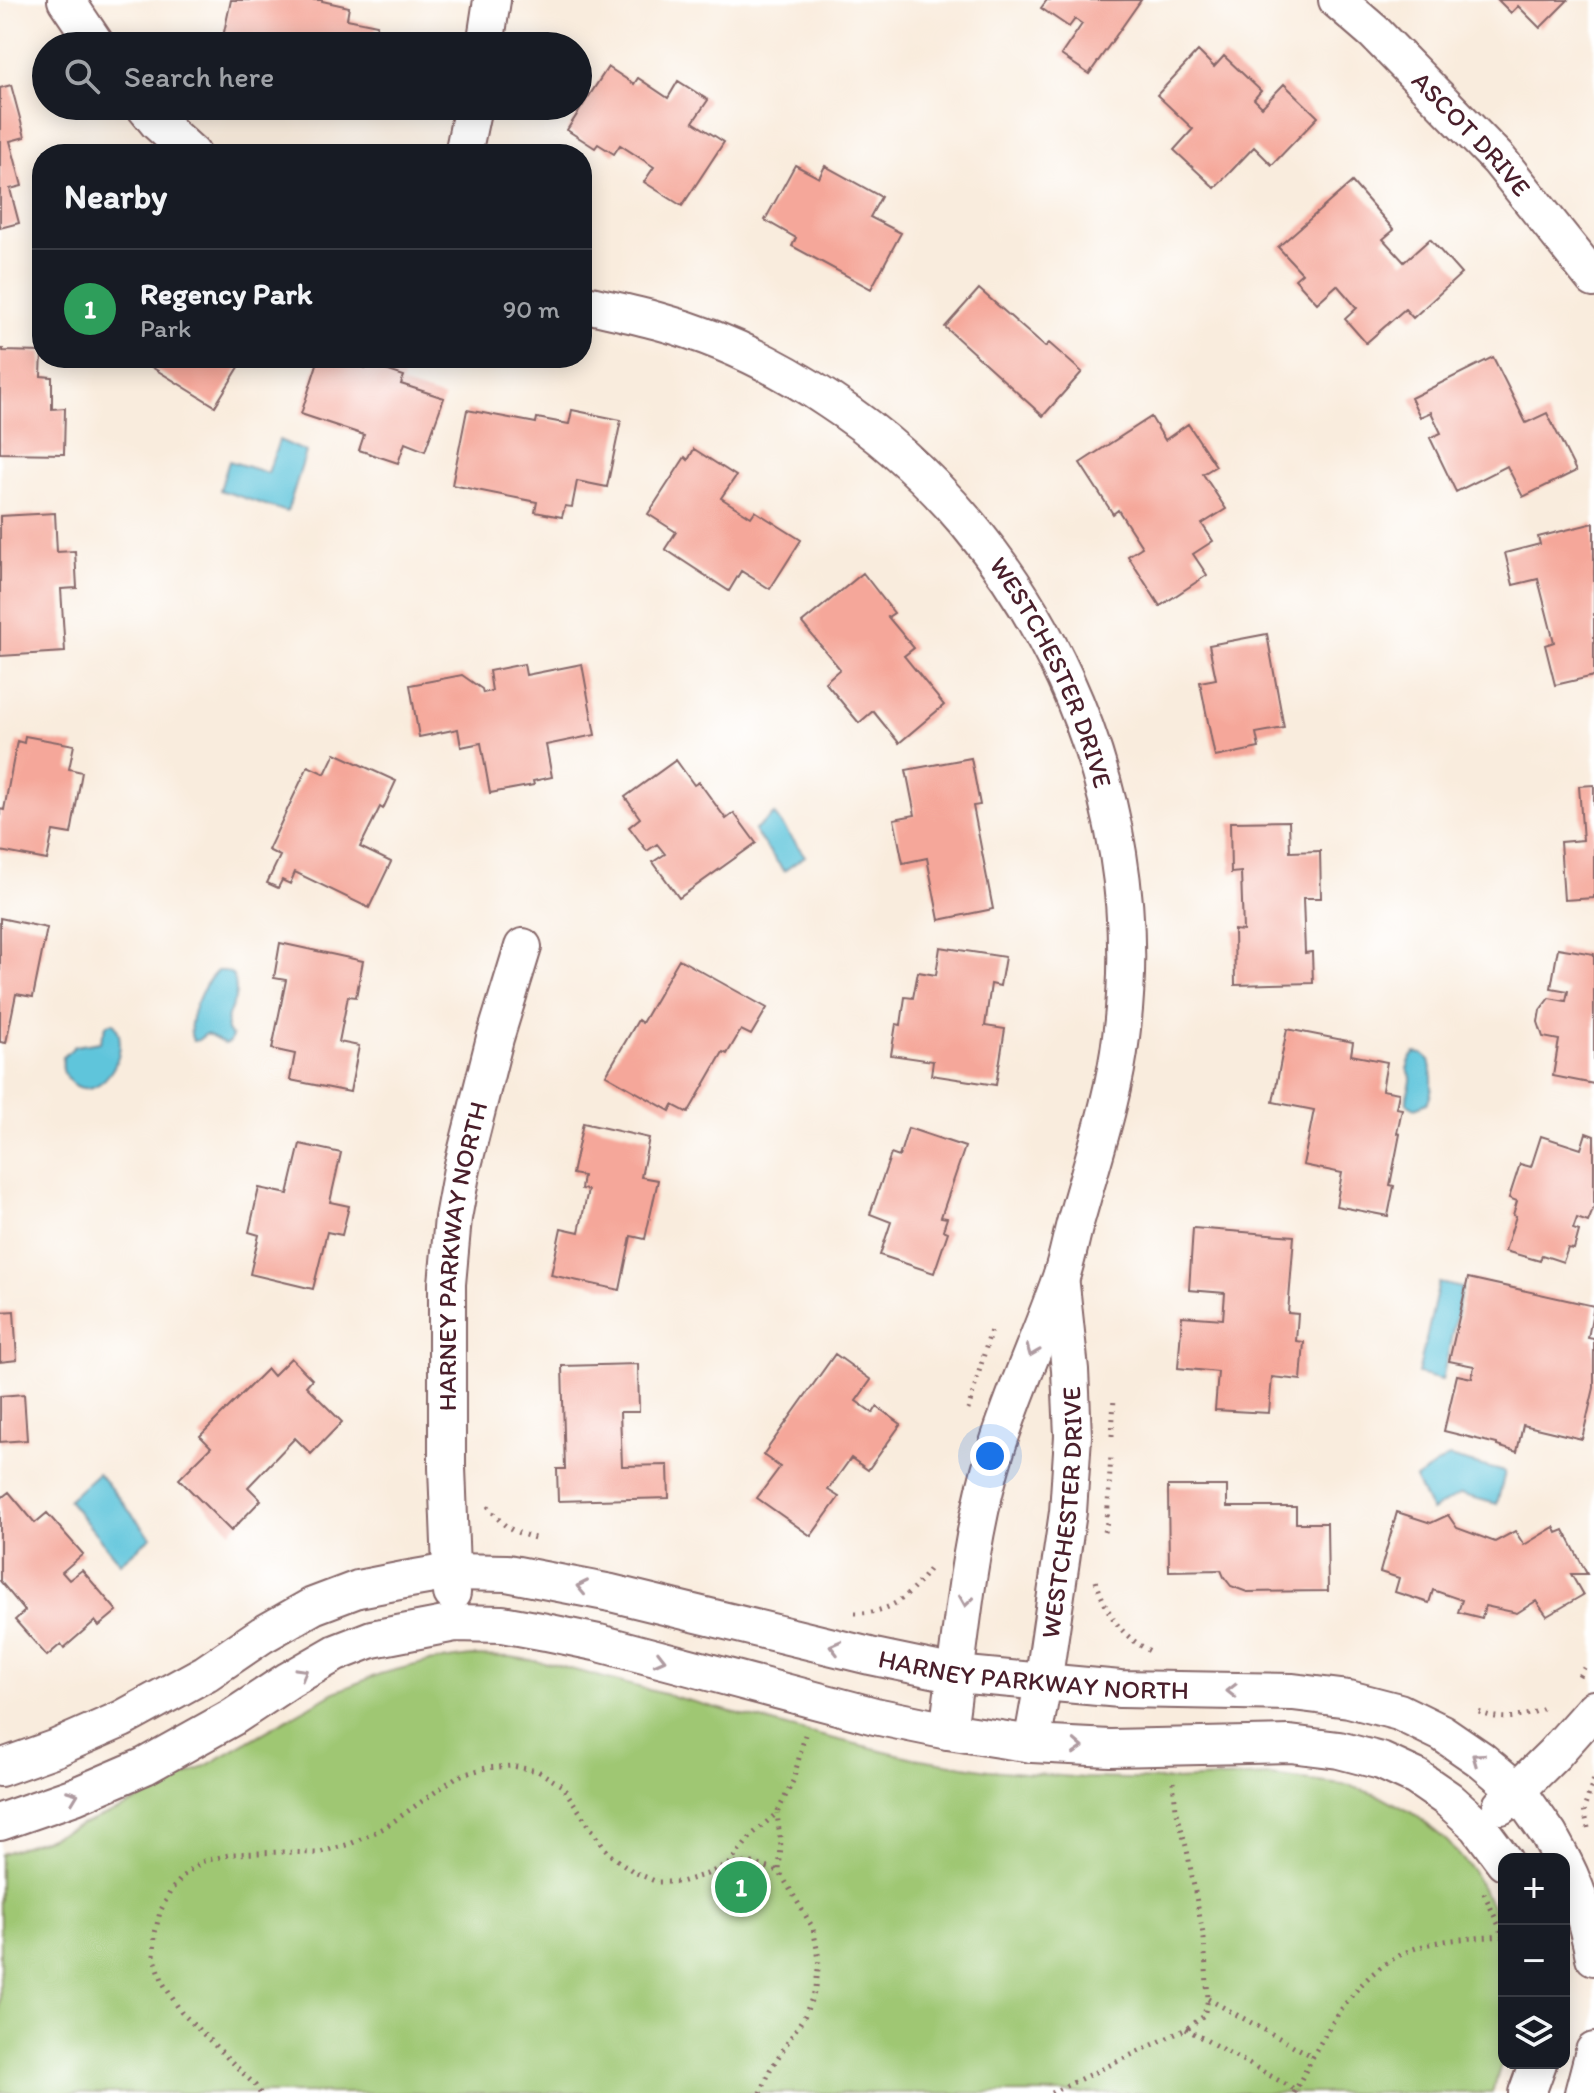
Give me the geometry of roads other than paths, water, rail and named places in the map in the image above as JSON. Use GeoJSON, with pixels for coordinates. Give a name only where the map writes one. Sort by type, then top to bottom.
{"type":"FeatureCollection","features":[{"type":"Feature","properties":{"kind":"street"},"geometry":{"type":"LineString","coordinates":[[66,0],[88,32]]}},
{"type":"Feature","properties":{"kind":"street"},"geometry":{"type":"LineString","coordinates":[[487,32],[492,0]]}},
{"type":"Feature","properties":{"kind":"street","name":"ASCOT DRIVE"},"geometry":{"type":"LineString","coordinates":[[1337,0],[1374,32],[1499,160],[1594,279]]}},
{"type":"Feature","properties":{"kind":"street"},"geometry":{"type":"LineString","coordinates":[[156,120],[181,144]]}},
{"type":"Feature","properties":{"kind":"street"},"geometry":{"type":"LineString","coordinates":[[465,144],[470,120]]}},
{"type":"Feature","properties":{"kind":"street","name":"WESTCHESTER DRIVE"},"geometry":{"type":"LineString","coordinates":[[592,305],[661,322],[756,359],[830,400],[886,441],[936,489],[982,540],[1022,598],[1059,665],[1089,736],[1112,816],[1123,884],[1127,965],[1121,1038],[1106,1116],[1061,1278],[1019,1383],[995,1454],[981,1509],[948,1731]]}},
{"type":"Feature","properties":{"kind":"street","name":"HARNEY PARKWAY NORTH"},"geometry":{"type":"LineString","coordinates":[[455,1623],[447,1468],[447,1284],[453,1218],[495,1038],[523,947]]}},
{"type":"Feature","properties":{"kind":"street","name":"WESTCHESTER DRIVE"},"geometry":{"type":"LineString","coordinates":[[1032,1744],[1068,1512],[1073,1436],[1061,1278]]}},
{"type":"Feature","properties":{"kind":"street","name":"HARNEY PARKWAY NORTH"},"geometry":{"type":"LineString","coordinates":[[0,1768],[122,1719],[206,1673],[262,1635],[313,1606],[358,1589],[450,1572],[507,1573],[556,1581],[956,1674],[1120,1689],[1293,1692],[1349,1699],[1399,1712],[1442,1733],[1518,1791],[1559,1853]]}},
{"type":"Feature","properties":{"kind":"street"},"geometry":{"type":"LineString","coordinates":[[0,1822],[75,1796],[145,1766],[233,1717],[336,1653],[372,1639],[455,1623],[502,1624],[599,1643],[875,1716],[1032,1744],[1110,1748],[1290,1744],[1339,1750],[1381,1761],[1416,1777],[1448,1799],[1478,1826],[1491,1871]]}},
{"type":"Feature","properties":{"kind":"street"},"geometry":{"type":"LineString","coordinates":[[1478,1826],[1518,1791],[1594,1709]]}},
{"type":"Feature","properties":{"kind":"street","name":"HARNEY PARKWAY NORTH"},"geometry":{"type":"LineString","coordinates":[[1570,1874],[1594,1957]]}},
{"type":"Feature","properties":{"kind":"street"},"geometry":{"type":"LineString","coordinates":[[1583,2093],[1594,2051]]}},
{"type":"Feature","properties":{"kind":"street"},"geometry":{"type":"LineString","coordinates":[[1527,2093],[1536,2069]]}},
{"type":"Feature","properties":{"kind":"water"},"geometry":{"type":"Polygon","coordinates":[[[279,440],[306,452],[287,512],[220,490],[229,461],[268,473],[279,440]]]}},
{"type":"Feature","properties":{"kind":"water"},"geometry":{"type":"Polygon","coordinates":[[[774,814],[805,856],[784,871],[754,831],[774,814]]]}},
{"type":"Feature","properties":{"kind":"water"},"geometry":{"type":"Polygon","coordinates":[[[217,971],[232,974],[235,984],[235,999],[227,1022],[227,1031],[232,1036],[230,1042],[225,1044],[206,1034],[193,1041],[191,1024],[196,1004],[217,971]]]}},
{"type":"Feature","properties":{"kind":"water"},"geometry":{"type":"Polygon","coordinates":[[[109,1023],[114,1023],[119,1036],[116,1062],[100,1083],[90,1088],[79,1087],[65,1075],[63,1057],[75,1046],[100,1042],[109,1023]]]}},
{"type":"Feature","properties":{"kind":"water"},"geometry":{"type":"Polygon","coordinates":[[[1415,1053],[1429,1060],[1432,1082],[1427,1103],[1415,1108],[1407,1103],[1411,1078],[1407,1069],[1415,1053]]]}},
{"type":"Feature","properties":{"kind":"water"},"geometry":{"type":"Polygon","coordinates":[[[1439,1283],[1462,1288],[1442,1380],[1418,1374],[1439,1283]]]}},
{"type":"Feature","properties":{"kind":"water"},"geometry":{"type":"Polygon","coordinates":[[[1449,1457],[1505,1472],[1497,1504],[1460,1494],[1431,1511],[1415,1479],[1449,1457]]]}},
{"type":"Feature","properties":{"kind":"water"},"geometry":{"type":"Polygon","coordinates":[[[98,1473],[151,1537],[120,1563],[68,1500],[98,1473]]]}},
{"type":"Feature","properties":{"kind":"place","name":"Regency Park"},"geometry":{"type":"Point","coordinates":[741,1887]}}]}
